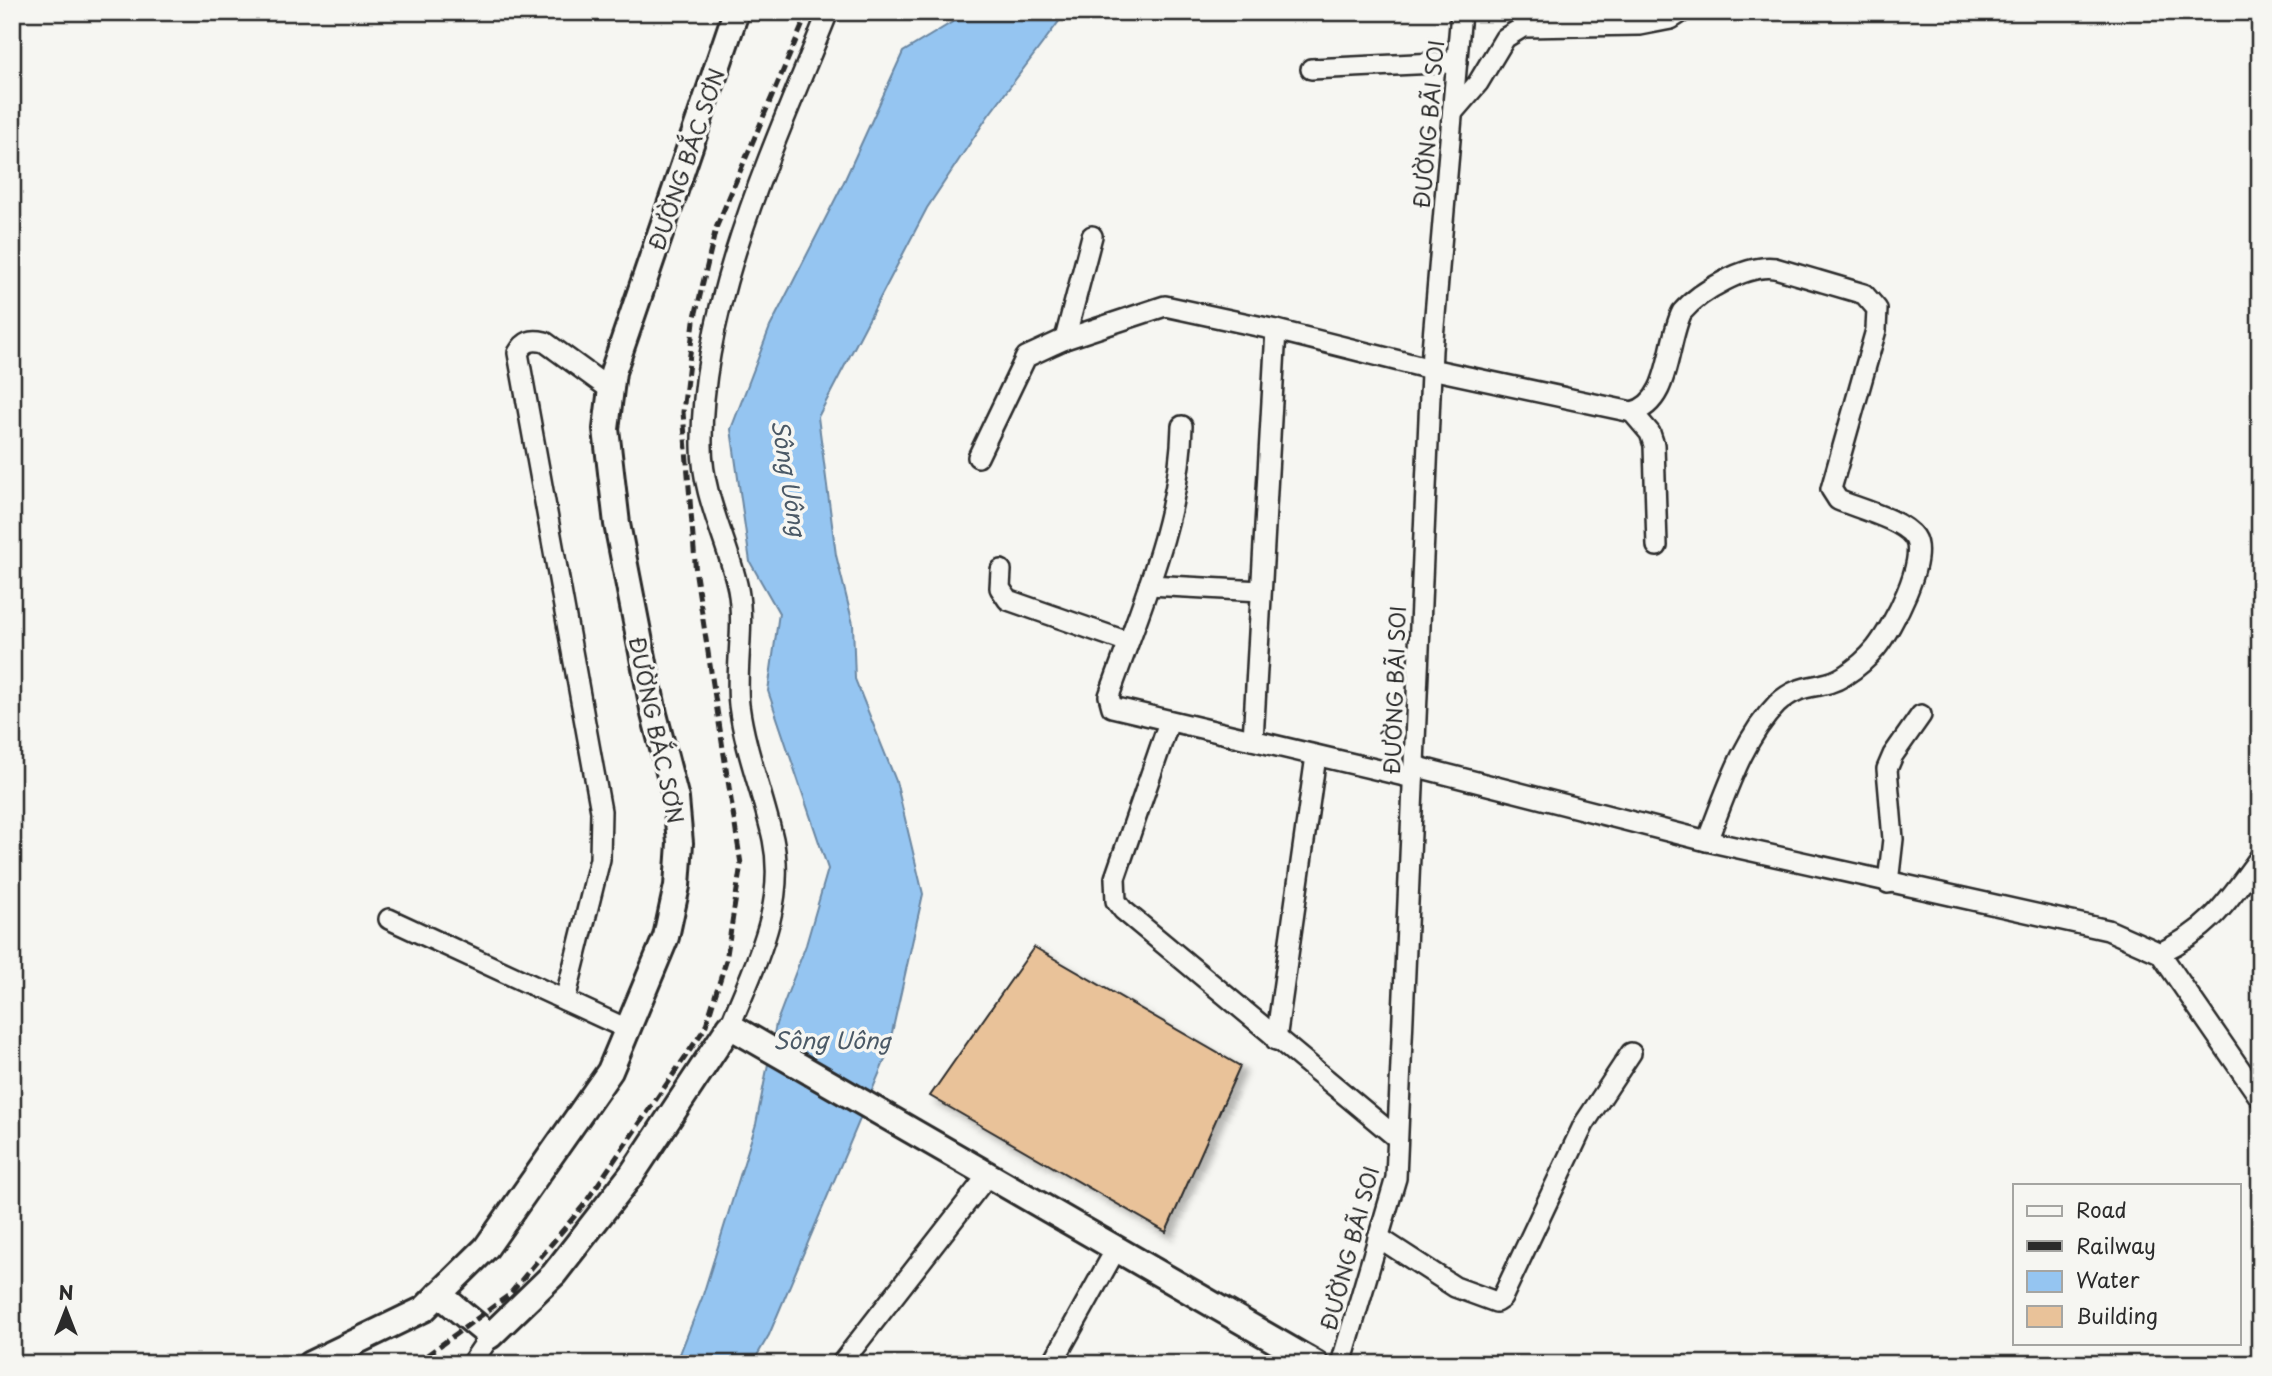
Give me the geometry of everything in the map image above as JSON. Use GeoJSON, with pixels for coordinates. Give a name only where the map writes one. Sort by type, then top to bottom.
{"type":"FeatureCollection","features":[{"type":"Feature","properties":{"kind":"main road","name":"ĐƯỜNG BẮC SƠN"},"geometry":{"type":"LineString","coordinates":[[310,1364],[424,1309],[486,1248],[610,1071],[666,937],[677,887],[680,843],[676,799],[654,714],[617,524],[606,429],[613,372],[736,12]]}},
{"type":"Feature","properties":{"kind":"main road"},"geometry":{"type":"LineString","coordinates":[[439,1294],[490,1336],[554,1274],[624,1184],[736,1030],[1316,1364]]}},
{"type":"Feature","properties":{"kind":"street"},"geometry":{"type":"LineString","coordinates":[[736,1030],[770,929],[776,885],[773,841],[740,706],[738,592],[710,502],[702,450],[702,400],[710,342],[766,164],[828,12]]}},
{"type":"Feature","properties":{"kind":"street","name":"ĐƯỜNG BÃI SOI"},"geometry":{"type":"LineString","coordinates":[[1341,1364],[1396,1178],[1431,369],[1461,12]]}},
{"type":"Feature","properties":{"kind":"street"},"geometry":{"type":"LineString","coordinates":[[1453,112],[1478,83],[1505,37],[1523,27],[1640,25],[1671,19],[1682,12]]}},
{"type":"Feature","properties":{"kind":"street"},"geometry":{"type":"LineString","coordinates":[[1311,69],[1457,62]]}},
{"type":"Feature","properties":{"kind":"street"},"geometry":{"type":"LineString","coordinates":[[1065,339],[1092,236]]}},
{"type":"Feature","properties":{"kind":"street"},"geometry":{"type":"LineString","coordinates":[[978,457],[1019,366],[1034,352],[1165,306],[1276,330],[1431,369],[1632,412],[1648,406],[1658,392],[1682,312],[1690,303],[1743,272],[1764,267],[1775,268],[1864,294],[1877,309],[1877,330],[1831,489],[1838,500],[1909,531],[1919,546],[1919,563],[1881,641],[1868,656],[1838,679],[1791,692],[1765,719],[1742,757],[1707,841]]}},
{"type":"Feature","properties":{"kind":"street"},"geometry":{"type":"LineString","coordinates":[[1253,740],[1276,330]]}},
{"type":"Feature","properties":{"kind":"street"},"geometry":{"type":"LineString","coordinates":[[565,1000],[600,859],[601,811],[518,353],[523,344],[534,340],[545,342],[611,390]]}},
{"type":"Feature","properties":{"kind":"street"},"geometry":{"type":"LineString","coordinates":[[1632,412],[1650,433],[1654,445],[1657,546]]}},
{"type":"Feature","properties":{"kind":"street"},"geometry":{"type":"LineString","coordinates":[[1182,426],[1177,489],[1149,585],[1109,702],[1116,710],[1316,756],[1414,772],[1888,883],[2108,930],[2160,953],[2260,1098]]}},
{"type":"Feature","properties":{"kind":"street"},"geometry":{"type":"LineString","coordinates":[[1001,570],[1000,588],[1008,600],[1128,642]]}},
{"type":"Feature","properties":{"kind":"street"},"geometry":{"type":"LineString","coordinates":[[1149,585],[1261,591]]}},
{"type":"Feature","properties":{"kind":"street"},"geometry":{"type":"LineString","coordinates":[[1888,883],[1892,839],[1887,769],[1893,755],[1921,715]]}},
{"type":"Feature","properties":{"kind":"street"},"geometry":{"type":"LineString","coordinates":[[1169,722],[1115,878],[1116,901],[1123,911],[1397,1138]]}},
{"type":"Feature","properties":{"kind":"street"},"geometry":{"type":"LineString","coordinates":[[1276,1040],[1316,756]]}},
{"type":"Feature","properties":{"kind":"street"},"geometry":{"type":"LineString","coordinates":[[2160,953],[2186,941],[2214,919],[2260,857]]}},
{"type":"Feature","properties":{"kind":"street"},"geometry":{"type":"LineString","coordinates":[[389,919],[627,1029]]}},
{"type":"Feature","properties":{"kind":"street"},"geometry":{"type":"LineString","coordinates":[[1378,1237],[1469,1295],[1496,1302],[1502,1298],[1584,1124],[1631,1053]]}},
{"type":"Feature","properties":{"kind":"street"},"geometry":{"type":"LineString","coordinates":[[841,1364],[988,1175]]}},
{"type":"Feature","properties":{"kind":"street"},"geometry":{"type":"LineString","coordinates":[[1053,1363],[1116,1249]]}},
{"type":"Feature","properties":{"kind":"street"},"geometry":{"type":"LineString","coordinates":[[471,1364],[490,1336]]}},
{"type":"Feature","properties":{"kind":"water","name":"Sông Uông"},"geometry":{"type":"Polygon","coordinates":[[[969,12],[1066,12],[988,116],[927,208],[818,417],[836,555],[853,624],[855,679],[896,781],[923,894],[887,1055],[769,1335],[752,1364],[676,1364],[702,1298],[756,1124],[776,1024],[806,945],[828,869],[768,691],[779,613],[750,562],[731,429],[770,327],[842,186],[903,52],[969,12]]]}},
{"type":"Feature","properties":{"kind":"building"},"geometry":{"type":"Polygon","coordinates":[[[1034,947],[1240,1066],[1166,1232],[930,1096],[1034,947]]]}},
{"type":"Feature","properties":{"kind":"railway"},"geometry":{"type":"LineString","coordinates":[[415,1364],[509,1295],[583,1206],[705,1028],[726,961],[741,864],[696,575],[683,412],[694,321],[716,228],[808,12]]}}]}
